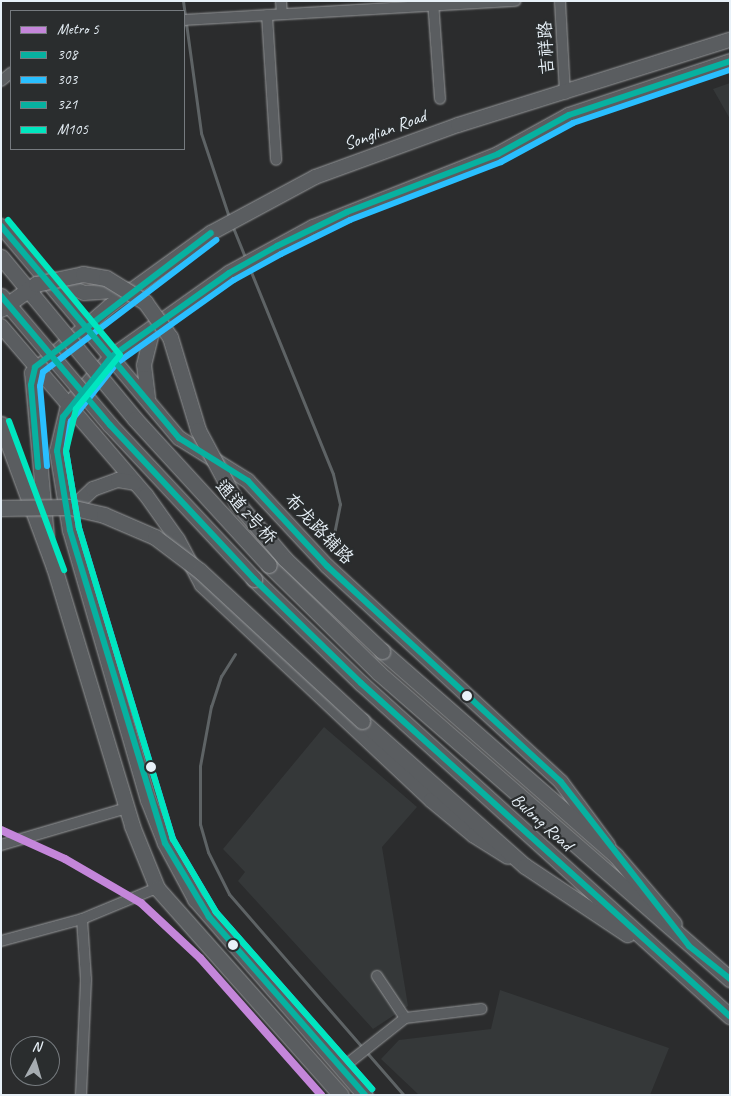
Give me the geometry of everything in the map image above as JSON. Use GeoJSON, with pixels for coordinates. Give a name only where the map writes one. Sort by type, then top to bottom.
{"type":"FeatureCollection","features":[{"type":"Feature","properties":{"kind":"main road","name":"Songlian Road"},"geometry":{"type":"LineString","coordinates":[[35,367],[85,324],[211,233],[258,206],[377,152],[565,94],[730,40]]}},
{"type":"Feature","properties":{"kind":"main road"},"geometry":{"type":"LineString","coordinates":[[365,1095],[209,917],[173,861],[148,800],[70,530],[57,451],[68,405],[111,357],[229,273],[277,246],[348,212],[498,154],[569,115],[730,61]]}},
{"type":"Feature","properties":{"kind":"main road","name":"布龙路辅路"},"geometry":{"type":"LineString","coordinates":[[1,226],[185,444],[248,482],[327,566],[561,782],[616,856]]}},
{"type":"Feature","properties":{"kind":"main road","name":"通道2号桥"},"geometry":{"type":"LineString","coordinates":[[1,257],[123,405],[269,565],[344,640]]}},
{"type":"Feature","properties":{"kind":"main road"},"geometry":{"type":"LineString","coordinates":[[36,269],[57,283],[84,293],[113,294],[138,286]]}},
{"type":"Feature","properties":{"kind":"main road"},"geometry":{"type":"LineString","coordinates":[[1,309],[27,288],[60,275],[83,274],[106,278],[145,302],[170,337],[198,430],[236,502],[285,559],[382,651],[616,856],[651,893],[689,946]]}},
{"type":"Feature","properties":{"kind":"main road","name":"Bulong Road"},"geometry":{"type":"LineString","coordinates":[[1,296],[110,425],[254,579],[331,655],[730,1016]]}},
{"type":"Feature","properties":{"kind":"main road"},"geometry":{"type":"LineString","coordinates":[[1,326],[135,483],[178,540],[202,586],[248,632],[451,817],[656,951]]}},
{"type":"Feature","properties":{"kind":"main road"},"geometry":{"type":"LineString","coordinates":[[150,403],[144,365],[153,327]]}},
{"type":"Feature","properties":{"kind":"main road"},"geometry":{"type":"LineString","coordinates":[[35,367],[32,398],[43,513],[54,568]]}},
{"type":"Feature","properties":{"kind":"main road"},"geometry":{"type":"LineString","coordinates":[[1,424],[54,568],[127,808],[157,888],[341,1095]]}},
{"type":"Feature","properties":{"kind":"main road"},"geometry":{"type":"LineString","coordinates":[[70,530],[74,509],[87,492],[112,481],[135,483]]}},
{"type":"Feature","properties":{"kind":"main road"},"geometry":{"type":"LineString","coordinates":[[1,508],[70,507],[104,515],[155,537],[200,571],[362,721],[525,866]]}},
{"type":"Feature","properties":{"kind":"main road","name":"Bulong Road"},"geometry":{"type":"LineString","coordinates":[[344,640],[689,946],[730,979]]}},
{"type":"Feature","properties":{"kind":"street"},"geometry":{"type":"LineString","coordinates":[[281,1],[282,14]]}},
{"type":"Feature","properties":{"kind":"street"},"geometry":{"type":"LineString","coordinates":[[185,20],[433,4],[515,1]]}},
{"type":"Feature","properties":{"kind":"street","name":"吉祥路"},"geometry":{"type":"LineString","coordinates":[[560,1],[565,94]]}},
{"type":"Feature","properties":{"kind":"street"},"geometry":{"type":"LineString","coordinates":[[433,4],[440,99]]}},
{"type":"Feature","properties":{"kind":"street"},"geometry":{"type":"LineString","coordinates":[[267,15],[276,160]]}},
{"type":"Feature","properties":{"kind":"street"},"geometry":{"type":"LineString","coordinates":[[1,845],[127,808]]}},
{"type":"Feature","properties":{"kind":"street"},"geometry":{"type":"LineString","coordinates":[[1,941],[82,920],[157,888]]}},
{"type":"Feature","properties":{"kind":"street"},"geometry":{"type":"LineString","coordinates":[[82,920],[86,979],[82,1095]]}},
{"type":"Feature","properties":{"kind":"street"},"geometry":{"type":"LineString","coordinates":[[377,976],[405,1018]]}},
{"type":"Feature","properties":{"kind":"street"},"geometry":{"type":"LineString","coordinates":[[342,1068],[405,1018],[481,1009]]}},
{"type":"Feature","properties":{"kind":"shaded area"},"geometry":{"type":"Polygon","coordinates":[[[730,83],[730,119],[713,89],[730,83]]]}},
{"type":"Feature","properties":{"kind":"shaded area"},"geometry":{"type":"Polygon","coordinates":[[[324,727],[417,807],[382,847],[408,1006],[373,1029],[238,881],[245,872],[223,849],[324,727]]]}},
{"type":"Feature","properties":{"kind":"shaded area"},"geometry":{"type":"Polygon","coordinates":[[[500,990],[669,1048],[650,1095],[419,1095],[381,1059],[399,1040],[491,1029],[500,990]]]}},
{"type":"Feature","properties":{"kind":"waterway"},"geometry":{"type":"LineString","coordinates":[[183,1],[184,10]]}},
{"type":"Feature","properties":{"kind":"waterway"},"geometry":{"type":"LineString","coordinates":[[185,16],[201,133],[230,220]]}},
{"type":"Feature","properties":{"kind":"waterway"},"geometry":{"type":"LineString","coordinates":[[232,225],[246,259]]}},
{"type":"Feature","properties":{"kind":"waterway"},"geometry":{"type":"LineString","coordinates":[[249,267],[333,474],[340,504],[332,544]]}},
{"type":"Feature","properties":{"kind":"waterway"},"geometry":{"type":"LineString","coordinates":[[235,654],[221,676],[211,706],[200,766],[200,824],[208,852],[229,894],[404,1095]]}},
{"type":"Feature","properties":{"kind":"metro line","name":"5"},"geometry":{"type":"LineString","coordinates":[[1,830],[65,859],[141,903],[200,958],[321,1095]]}},
{"type":"Feature","properties":{"kind":"transit line","name":"308"},"geometry":{"type":"LineString","coordinates":[[365,1095],[209,917],[165,843],[70,530],[57,451],[63,417],[111,357],[229,273],[277,246],[347,212],[498,154],[569,115],[730,61]]}},
{"type":"Feature","properties":{"kind":"transit line","name":"303"},"geometry":{"type":"LineString","coordinates":[[372,1089],[216,912],[173,839],[79,528],[66,451],[71,421],[117,363],[234,280],[281,254],[350,220],[501,162],[573,123],[730,70]]}},
{"type":"Feature","properties":{"kind":"transit line","name":"M105"},"geometry":{"type":"LineString","coordinates":[[8,220],[120,355],[76,409],[66,451],[79,528],[173,839],[216,912],[372,1089]]}},
{"type":"Feature","properties":{"kind":"transit line","name":"321"},"geometry":{"type":"LineString","coordinates":[[1,226],[179,438],[248,481],[327,566],[561,782],[689,946],[730,979]]}},
{"type":"Feature","properties":{"kind":"transit line","name":"308"},"geometry":{"type":"LineString","coordinates":[[38,467],[31,385],[35,367],[211,233]]}},
{"type":"Feature","properties":{"kind":"transit line","name":"303"},"geometry":{"type":"LineString","coordinates":[[47,466],[40,386],[43,372],[216,240]]}},
{"type":"Feature","properties":{"kind":"transit line","name":"321"},"geometry":{"type":"LineString","coordinates":[[1,296],[110,425],[254,579],[361,683],[730,1016]]}},
{"type":"Feature","properties":{"kind":"transit line","name":"M105"},"geometry":{"type":"LineString","coordinates":[[9,421],[64,570]]}}]}
